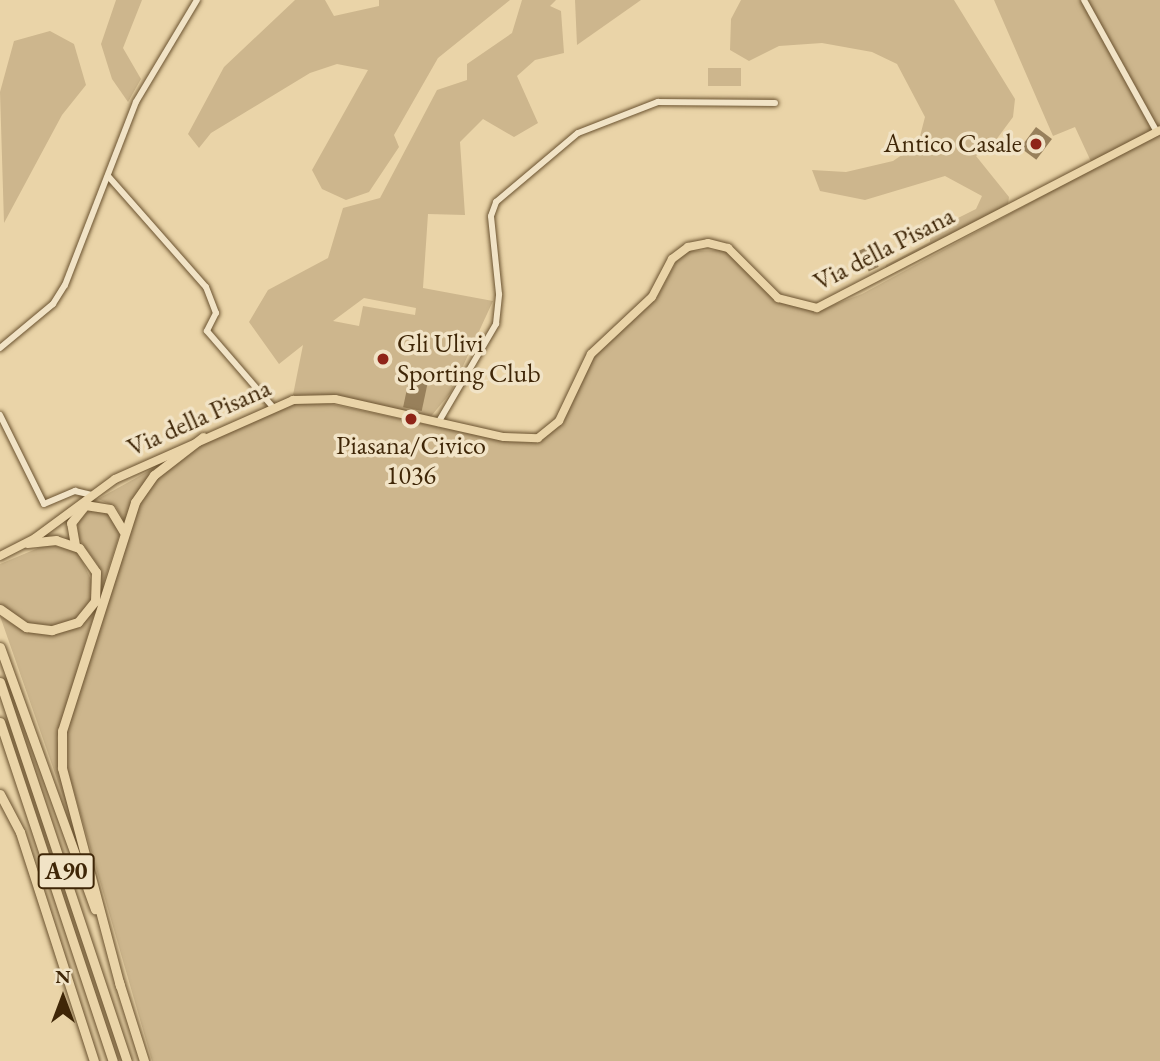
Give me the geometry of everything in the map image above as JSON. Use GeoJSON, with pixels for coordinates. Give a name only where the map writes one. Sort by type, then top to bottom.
{"type":"FeatureCollection","features":[{"type":"Feature","properties":{"kind":"highway"},"geometry":{"type":"LineString","coordinates":[[120,986],[60,749],[123,534],[143,488],[204,437]]}},
{"type":"Feature","properties":{"kind":"highway"},"geometry":{"type":"LineString","coordinates":[[0,609],[21,624],[46,630],[82,619],[95,601],[98,580],[93,563],[75,545],[70,529],[78,508],[107,507],[118,518],[123,534]]}},
{"type":"Feature","properties":{"kind":"highway"},"geometry":{"type":"LineString","coordinates":[[27,543],[56,540],[75,545]]}},
{"type":"Feature","properties":{"kind":"highway"},"geometry":{"type":"LineString","coordinates":[[0,647],[144,1061]]}},
{"type":"Feature","properties":{"kind":"highway","name":"A90"},"geometry":{"type":"LineString","coordinates":[[0,682],[127,1061]]}},
{"type":"Feature","properties":{"kind":"highway","name":"A90"},"geometry":{"type":"LineString","coordinates":[[0,722],[113,1061]]}},
{"type":"Feature","properties":{"kind":"highway"},"geometry":{"type":"LineString","coordinates":[[0,796],[11,812],[94,1061]]}},
{"type":"Feature","properties":{"kind":"main road","name":"Via della Pisana"},"geometry":{"type":"LineString","coordinates":[[0,556],[27,543],[93,495],[204,437],[272,406],[328,398],[522,440],[545,435],[559,421],[590,356],[650,299],[672,259],[688,247],[708,243],[728,248],[781,299],[817,308],[1158,131]]}},
{"type":"Feature","properties":{"kind":"street"},"geometry":{"type":"LineString","coordinates":[[0,348],[53,304],[108,176],[136,102],[197,0]]}},
{"type":"Feature","properties":{"kind":"street","name":"Via della Pisana"},"geometry":{"type":"LineString","coordinates":[[1084,0],[1158,131]]}},
{"type":"Feature","properties":{"kind":"street"},"geometry":{"type":"LineString","coordinates":[[438,423],[497,319],[491,218],[496,202],[579,133],[658,102],[775,103]]}},
{"type":"Feature","properties":{"kind":"street"},"geometry":{"type":"LineString","coordinates":[[108,176],[206,287],[216,304],[216,320],[207,331],[272,406]]}},
{"type":"Feature","properties":{"kind":"street"},"geometry":{"type":"LineString","coordinates":[[0,415],[44,504],[75,492],[93,495]]}},
{"type":"Feature","properties":{"kind":"shaded area"},"geometry":{"type":"Polygon","coordinates":[[[116,0],[142,0],[123,48],[141,79],[128,102],[112,79],[101,44],[116,0]]]}},
{"type":"Feature","properties":{"kind":"shaded area"},"geometry":{"type":"Polygon","coordinates":[[[295,0],[325,0],[334,16],[379,6],[379,0],[510,0],[438,58],[394,135],[399,147],[369,192],[346,200],[322,189],[312,170],[368,70],[337,64],[310,73],[211,133],[199,148],[188,134],[224,67],[295,0]]]}},
{"type":"Feature","properties":{"kind":"shaded area"},"geometry":{"type":"Polygon","coordinates":[[[522,0],[556,0],[550,6],[561,11],[564,53],[535,60],[517,76],[538,123],[514,137],[483,119],[460,142],[465,215],[428,214],[423,288],[493,301],[451,392],[428,420],[293,395],[303,345],[279,364],[249,322],[268,290],[328,258],[343,208],[380,198],[437,90],[467,80],[467,64],[512,33],[522,0]],[[364,298],[333,321],[359,326],[363,306],[415,315],[416,308],[364,298]]]}},
{"type":"Feature","properties":{"kind":"shaded area"},"geometry":{"type":"Polygon","coordinates":[[[575,0],[641,0],[577,45],[575,0]]]}},
{"type":"Feature","properties":{"kind":"shaded area"},"geometry":{"type":"Polygon","coordinates":[[[741,0],[954,0],[1015,99],[1013,117],[993,144],[976,156],[1009,197],[1008,204],[884,273],[886,265],[930,242],[930,224],[948,223],[976,209],[982,196],[945,176],[865,200],[820,191],[812,170],[846,172],[893,161],[918,144],[925,117],[897,64],[872,52],[822,43],[779,46],[749,61],[730,50],[731,19],[741,0]]]}},
{"type":"Feature","properties":{"kind":"shaded area"},"geometry":{"type":"Polygon","coordinates":[[[994,0],[1160,0],[1160,1061],[152,1061],[68,771],[67,723],[137,507],[163,471],[202,443],[284,406],[317,401],[505,441],[537,443],[563,423],[594,357],[656,299],[676,262],[688,251],[724,250],[744,263],[778,302],[817,311],[862,294],[1094,168],[1075,127],[1053,136],[994,0]]]}},
{"type":"Feature","properties":{"kind":"shaded area"},"geometry":{"type":"Polygon","coordinates":[[[50,31],[74,44],[86,85],[62,115],[4,223],[0,92],[14,41],[50,31]]]}},
{"type":"Feature","properties":{"kind":"shaded area"},"geometry":{"type":"Polygon","coordinates":[[[708,68],[741,68],[741,86],[708,86],[708,68]]]}},
{"type":"Feature","properties":{"kind":"shaded area"},"geometry":{"type":"Polygon","coordinates":[[[154,468],[124,521],[116,507],[98,499],[154,468]]]}},
{"type":"Feature","properties":{"kind":"shaded area"},"geometry":{"type":"Polygon","coordinates":[[[91,510],[108,512],[120,533],[102,588],[98,565],[77,536],[79,518],[91,510]]]}},
{"type":"Feature","properties":{"kind":"shaded area"},"geometry":{"type":"Polygon","coordinates":[[[48,544],[78,552],[94,586],[90,604],[76,619],[56,626],[29,623],[0,605],[0,564],[48,544]]]}},
{"type":"Feature","properties":{"kind":"shaded area"},"geometry":{"type":"Polygon","coordinates":[[[97,605],[57,738],[71,819],[0,616],[19,628],[49,634],[81,626],[97,605]]]}},
{"type":"Feature","properties":{"kind":"building","name":"Antico Casale"},"geometry":{"type":"Polygon","coordinates":[[[1036,127],[1052,139],[1036,160],[1020,148],[1036,127]]]}},
{"type":"Feature","properties":{"kind":"building"},"geometry":{"type":"Polygon","coordinates":[[[869,246],[879,267],[869,271],[859,251],[869,246]]]}},
{"type":"Feature","properties":{"kind":"building"},"geometry":{"type":"Polygon","coordinates":[[[411,370],[430,374],[422,411],[403,407],[411,370]]]}},
{"type":"Feature","properties":{"kind":"place","name":"Antico Casale"},"geometry":{"type":"Point","coordinates":[1036,144]}},
{"type":"Feature","properties":{"kind":"place","name":"Gli Ulivi Sporting Club"},"geometry":{"type":"Point","coordinates":[383,359]}},
{"type":"Feature","properties":{"kind":"place","name":"Piasana/Civico 1036"},"geometry":{"type":"Point","coordinates":[411,419]}}]}
